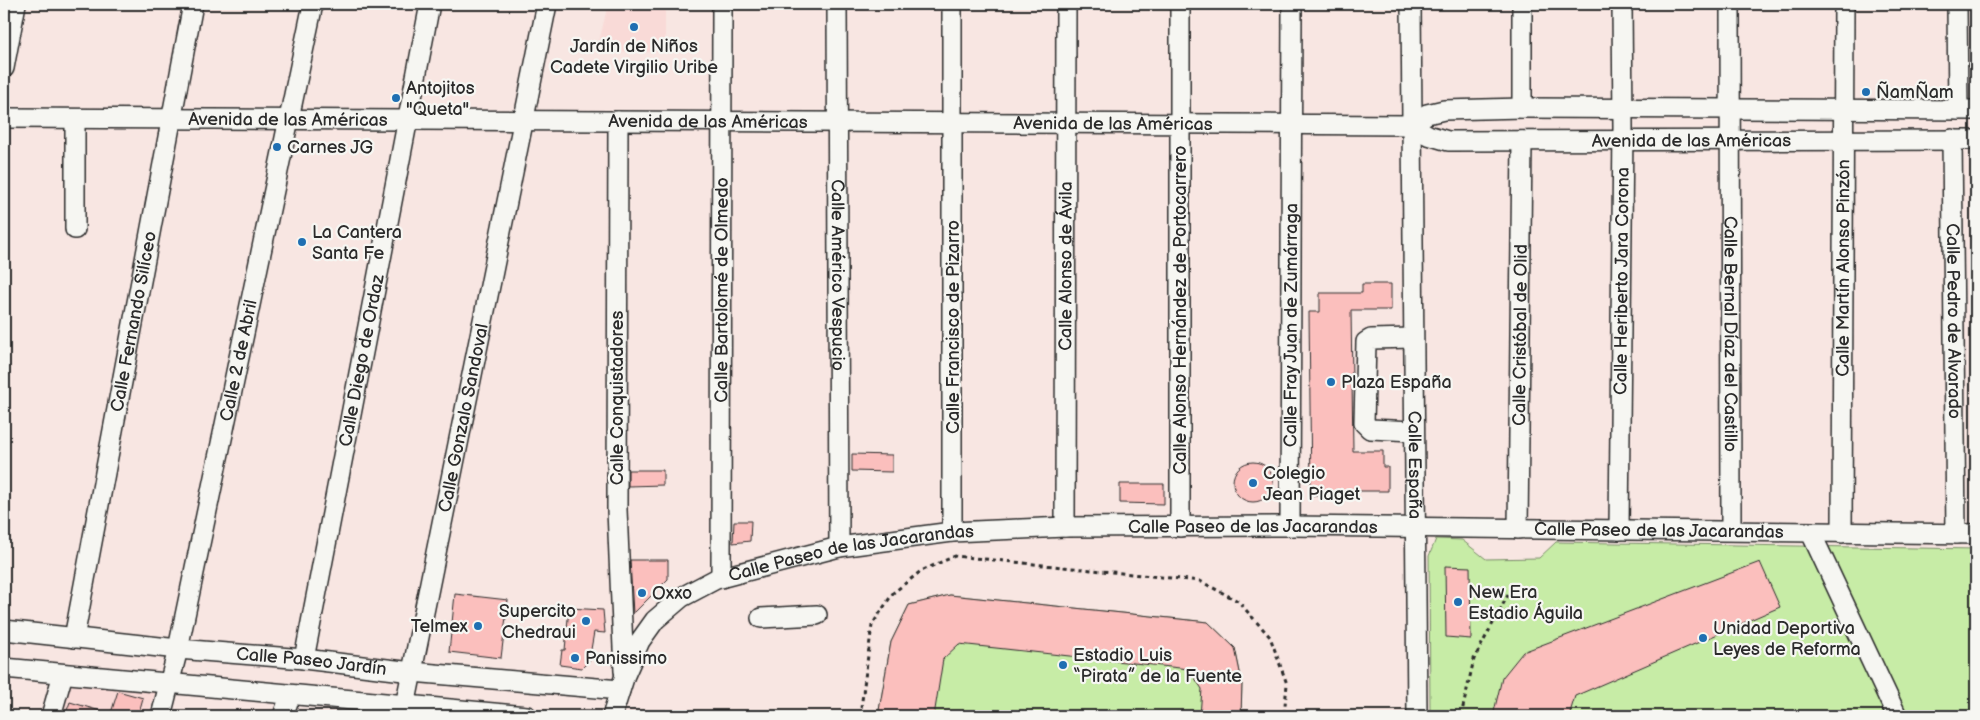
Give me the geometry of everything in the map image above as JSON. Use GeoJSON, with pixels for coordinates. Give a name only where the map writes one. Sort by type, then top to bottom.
{"type":"FeatureCollection","features":[{"type":"Feature","properties":{"kind":"street"},"geometry":{"type":"LineString","coordinates":[[4,68],[16,4]]}},
{"type":"Feature","properties":{"kind":"street","name":"Calle Fernando Silíceo"},"geometry":{"type":"LineString","coordinates":[[74,638],[193,4]]}},
{"type":"Feature","properties":{"kind":"street","name":"Calle 2 de Abril"},"geometry":{"type":"LineString","coordinates":[[161,716],[171,684],[313,4]]}},
{"type":"Feature","properties":{"kind":"street","name":"Calle Diego de Ordaz"},"geometry":{"type":"LineString","coordinates":[[304,658],[430,4]]}},
{"type":"Feature","properties":{"kind":"street","name":"Calle Gonzalo Sandoval"},"geometry":{"type":"LineString","coordinates":[[404,711],[547,4]]}},
{"type":"Feature","properties":{"kind":"street","name":"Calle Bartolomé de Olmedo"},"geometry":{"type":"LineString","coordinates":[[721,578],[722,4]]}},
{"type":"Feature","properties":{"kind":"street","name":"Calle Américo Vespucio"},"geometry":{"type":"LineString","coordinates":[[837,4],[838,547]]}},
{"type":"Feature","properties":{"kind":"street","name":"Calle Francisco de Pizarro"},"geometry":{"type":"LineString","coordinates":[[952,4],[952,532]]}},
{"type":"Feature","properties":{"kind":"street","name":"Calle Alonso de Ávila"},"geometry":{"type":"LineString","coordinates":[[1065,527],[1066,4]]}},
{"type":"Feature","properties":{"kind":"street","name":"Calle Alonso Hernández de Portocarrero"},"geometry":{"type":"LineString","coordinates":[[1180,4],[1180,526]]}},
{"type":"Feature","properties":{"kind":"street","name":"Calle Fray Juan de Zumárraga"},"geometry":{"type":"LineString","coordinates":[[1290,526],[1292,4]]}},
{"type":"Feature","properties":{"kind":"street","name":"Calle España"},"geometry":{"type":"LineString","coordinates":[[1411,4],[1417,716]]}},
{"type":"Feature","properties":{"kind":"street"},"geometry":{"type":"LineString","coordinates":[[1522,4],[1522,108]]}},
{"type":"Feature","properties":{"kind":"street","name":"Calle Heriberto Jara Corona"},"geometry":{"type":"LineString","coordinates":[[1619,530],[1623,142],[1622,4]]}},
{"type":"Feature","properties":{"kind":"street","name":"Calle Bernal Díaz del Castillo"},"geometry":{"type":"LineString","coordinates":[[1730,4],[1731,530]]}},
{"type":"Feature","properties":{"kind":"street","name":"Calle Martín Alonso Pinzón"},"geometry":{"type":"LineString","coordinates":[[1842,533],[1846,110],[1844,4]]}},
{"type":"Feature","properties":{"kind":"street"},"geometry":{"type":"LineString","coordinates":[[1957,4],[1967,110]]}},
{"type":"Feature","properties":{"kind":"street","name":"Avenida de las Américas"},"geometry":{"type":"LineString","coordinates":[[4,118],[1411,124],[1427,114],[1444,110],[1522,108],[1967,110]]}},
{"type":"Feature","properties":{"kind":"street"},"geometry":{"type":"LineString","coordinates":[[75,229],[76,118]]}},
{"type":"Feature","properties":{"kind":"street","name":"Calle Conquistadores"},"geometry":{"type":"LineString","coordinates":[[618,121],[617,491],[622,682]]}},
{"type":"Feature","properties":{"kind":"street","name":"Avenida de las Américas"},"geometry":{"type":"LineString","coordinates":[[1411,124],[1428,135],[1448,141],[1623,142],[1731,138],[1976,140]]}},
{"type":"Feature","properties":{"kind":"street","name":"Calle Pedro de Alvarado"},"geometry":{"type":"LineString","coordinates":[[1952,139],[1956,534]]}},
{"type":"Feature","properties":{"kind":"street","name":"Calle Cristóbal de Olid"},"geometry":{"type":"LineString","coordinates":[[1518,529],[1522,141]]}},
{"type":"Feature","properties":{"kind":"street"},"geometry":{"type":"LineString","coordinates":[[1413,338],[1372,339],[1366,342],[1364,423],[1370,429],[1414,431]]}},
{"type":"Feature","properties":{"kind":"street","name":"Calle Paseo de las Jacarandas"},"geometry":{"type":"LineString","coordinates":[[612,716],[622,682],[640,642],[655,620],[682,597],[721,578],[838,547],[952,532],[1065,527],[1290,526],[1415,529],[1731,530],[1976,534]]}},
{"type":"Feature","properties":{"kind":"street"},"geometry":{"type":"LineString","coordinates":[[1811,532],[1898,716]]}},
{"type":"Feature","properties":{"kind":"street"},"geometry":{"type":"LineString","coordinates":[[761,618],[817,615]]}},
{"type":"Feature","properties":{"kind":"street","name":"Calle Paseo Jardín"},"geometry":{"type":"LineString","coordinates":[[4,630],[178,649],[304,658],[412,672],[622,682]]}},
{"type":"Feature","properties":{"kind":"street","name":"Calle Paseo Jardín"},"geometry":{"type":"LineString","coordinates":[[4,668],[290,696],[404,711],[527,716]]}},
{"type":"Feature","properties":{"kind":"street"},"geometry":{"type":"LineString","coordinates":[[51,716],[63,674]]}},
{"type":"Feature","properties":{"kind":"street"},"geometry":{"type":"LineString","coordinates":[[283,716],[290,696]]}},
{"type":"Feature","properties":{"kind":"path"},"geometry":{"type":"LineString","coordinates":[[860,716],[872,625],[893,593],[921,571],[955,556],[1200,581],[1238,601],[1270,638],[1287,684],[1284,716]]}},
{"type":"Feature","properties":{"kind":"path"},"geometry":{"type":"LineString","coordinates":[[1461,716],[1474,659],[1508,595]]}},
{"type":"Feature","properties":{"kind":"shaded area","name":"Jardín de Niños Cadete Virgilio Uribe"},"geometry":{"type":"Polygon","coordinates":[[[608,4],[665,4],[665,52],[597,51],[608,4]]]}},
{"type":"Feature","properties":{"kind":"shaded area"},"geometry":{"type":"Polygon","coordinates":[[[70,681],[156,690],[148,716],[60,716],[70,681]]]}},
{"type":"Feature","properties":{"kind":"green space","name":"Unidad Deportiva Leyes de Reforma"},"geometry":{"type":"Polygon","coordinates":[[[1436,539],[1462,540],[1486,559],[1539,558],[1556,542],[1976,549],[1976,716],[1430,716],[1429,556],[1436,539]]]}},
{"type":"Feature","properties":{"kind":"green space","name":"Estadio Luis “Pirata” de la Fuente"},"geometry":{"type":"Polygon","coordinates":[[[950,595],[1208,622],[1235,648],[1242,682],[1241,716],[878,716],[891,642],[909,605],[950,595]]]}},
{"type":"Feature","properties":{"kind":"building","name":"Plaza España"},"geometry":{"type":"Polygon","coordinates":[[[1362,284],[1391,284],[1391,310],[1351,310],[1353,451],[1383,451],[1383,467],[1388,467],[1388,491],[1354,491],[1354,494],[1311,495],[1309,312],[1320,312],[1320,293],[1362,293],[1362,284]]]}},
{"type":"Feature","properties":{"kind":"building"},"geometry":{"type":"Polygon","coordinates":[[[852,454],[892,455],[892,472],[852,471],[852,454]]]}},
{"type":"Feature","properties":{"kind":"building","name":"Colegio Jean Piaget"},"geometry":{"type":"Polygon","coordinates":[[[1257,462],[1264,465],[1270,471],[1273,482],[1272,490],[1264,499],[1257,502],[1249,502],[1242,499],[1234,490],[1233,478],[1236,471],[1245,463],[1257,462]]]}},
{"type":"Feature","properties":{"kind":"building"},"geometry":{"type":"Polygon","coordinates":[[[628,470],[663,470],[663,485],[628,486],[628,470]]]}},
{"type":"Feature","properties":{"kind":"building"},"geometry":{"type":"Polygon","coordinates":[[[1120,484],[1164,484],[1164,504],[1120,503],[1120,484]]]}},
{"type":"Feature","properties":{"kind":"building"},"geometry":{"type":"Polygon","coordinates":[[[734,521],[751,521],[750,541],[733,543],[734,521]]]}},
{"type":"Feature","properties":{"kind":"building","name":"Oxxo"},"geometry":{"type":"Polygon","coordinates":[[[630,560],[668,560],[668,579],[633,614],[630,560]]]}},
{"type":"Feature","properties":{"kind":"building"},"geometry":{"type":"Polygon","coordinates":[[[1760,562],[1780,607],[1575,696],[1569,716],[1493,716],[1502,678],[1523,652],[1760,562]]]}},
{"type":"Feature","properties":{"kind":"building","name":"New Era Estadio Águila"},"geometry":{"type":"Polygon","coordinates":[[[1445,566],[1470,567],[1471,639],[1446,637],[1445,566]]]}},
{"type":"Feature","properties":{"kind":"building","name":"Telmex"},"geometry":{"type":"Polygon","coordinates":[[[455,594],[508,600],[501,658],[449,652],[455,594]]]}},
{"type":"Feature","properties":{"kind":"building"},"geometry":{"type":"Polygon","coordinates":[[[950,595],[1208,622],[1235,648],[1242,682],[1241,716],[1200,716],[1202,689],[1189,669],[959,644],[943,659],[934,716],[878,716],[891,642],[909,605],[950,595]]]}},
{"type":"Feature","properties":{"kind":"building","name":"Supercito Chedraui"},"geometry":{"type":"Polygon","coordinates":[[[569,608],[603,610],[605,633],[594,632],[589,661],[582,668],[560,665],[562,650],[565,650],[569,608]]]}},
{"type":"Feature","properties":{"kind":"building"},"geometry":{"type":"Polygon","coordinates":[[[118,691],[143,698],[138,716],[110,716],[118,691]]]}},
{"type":"Feature","properties":{"kind":"building"},"geometry":{"type":"Polygon","coordinates":[[[70,702],[107,713],[107,716],[65,716],[70,702]]]}},
{"type":"Feature","properties":{"kind":"place","name":"Jardín de Niños Cadete Virgilio Uribe"},"geometry":{"type":"Point","coordinates":[634,27]}},
{"type":"Feature","properties":{"kind":"place","name":"ÑamÑam"},"geometry":{"type":"Point","coordinates":[1866,92]}},
{"type":"Feature","properties":{"kind":"place","name":"Antojitos \"Queta\""},"geometry":{"type":"Point","coordinates":[396,98]}},
{"type":"Feature","properties":{"kind":"place","name":"Carnes JG"},"geometry":{"type":"Point","coordinates":[277,147]}},
{"type":"Feature","properties":{"kind":"place","name":"La Cantera Santa Fe"},"geometry":{"type":"Point","coordinates":[302,242]}},
{"type":"Feature","properties":{"kind":"place","name":"Plaza España"},"geometry":{"type":"Point","coordinates":[1331,382]}},
{"type":"Feature","properties":{"kind":"place","name":"Colegio Jean Piaget"},"geometry":{"type":"Point","coordinates":[1253,483]}},
{"type":"Feature","properties":{"kind":"place","name":"Oxxo"},"geometry":{"type":"Point","coordinates":[642,593]}},
{"type":"Feature","properties":{"kind":"place","name":"New Era Estadio Águila"},"geometry":{"type":"Point","coordinates":[1458,602]}},
{"type":"Feature","properties":{"kind":"place","name":"Supercito Chedraui"},"geometry":{"type":"Point","coordinates":[586,621]}},
{"type":"Feature","properties":{"kind":"place","name":"Telmex"},"geometry":{"type":"Point","coordinates":[478,626]}},
{"type":"Feature","properties":{"kind":"place","name":"Unidad Deportiva Leyes de Reforma"},"geometry":{"type":"Point","coordinates":[1703,638]}},
{"type":"Feature","properties":{"kind":"place","name":"Panissimo"},"geometry":{"type":"Point","coordinates":[575,658]}},
{"type":"Feature","properties":{"kind":"place","name":"Estadio Luis “Pirata” de la Fuente"},"geometry":{"type":"Point","coordinates":[1063,665]}}]}
